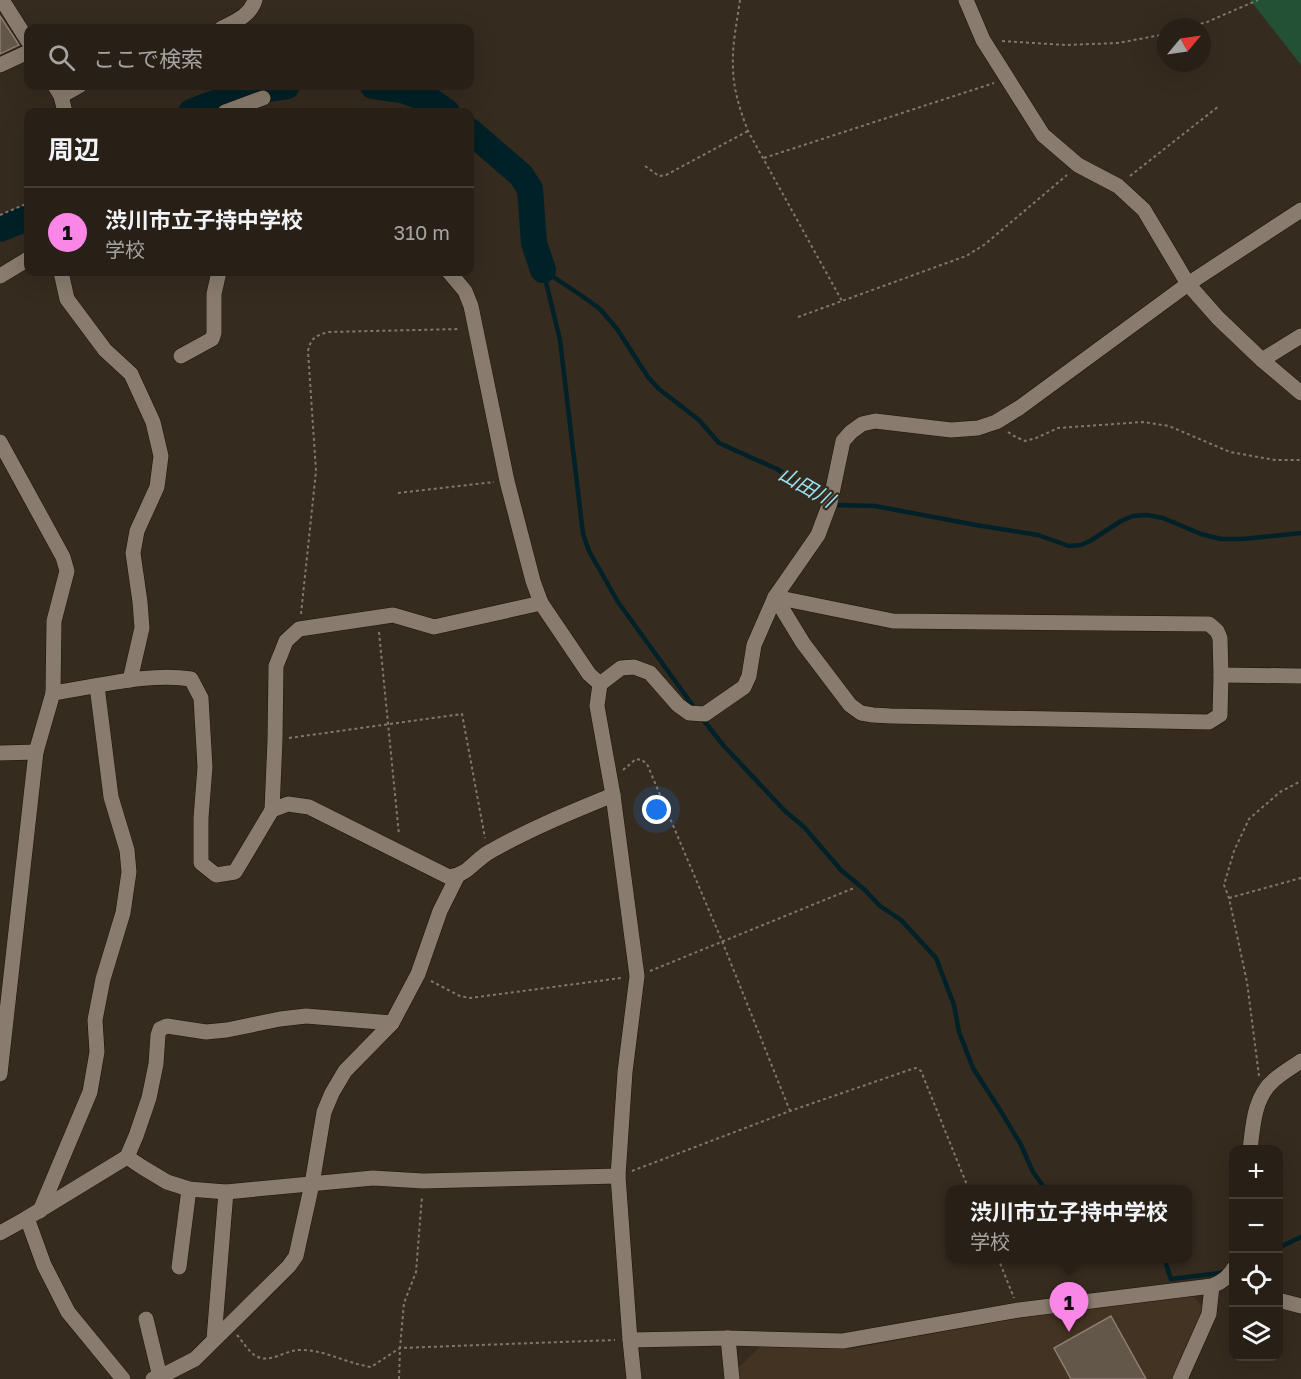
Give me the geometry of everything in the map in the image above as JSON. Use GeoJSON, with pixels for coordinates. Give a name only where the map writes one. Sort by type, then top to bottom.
{"type":"FeatureCollection","features":[{"type":"Feature","properties":{"kind":"street"},"geometry":{"type":"LineString","coordinates":[[2,0],[24,35]]}},
{"type":"Feature","properties":{"kind":"street"},"geometry":{"type":"LineString","coordinates":[[230,24],[246,16],[255,0]]}},
{"type":"Feature","properties":{"kind":"street"},"geometry":{"type":"LineString","coordinates":[[966,0],[983,40],[1043,135],[1078,165],[1118,186],[1144,210],[1188,284],[1218,318],[1301,393]]}},
{"type":"Feature","properties":{"kind":"street"},"geometry":{"type":"LineString","coordinates":[[0,65],[24,54]]}},
{"type":"Feature","properties":{"kind":"street"},"geometry":{"type":"LineString","coordinates":[[58,91],[64,108]]}},
{"type":"Feature","properties":{"kind":"street"},"geometry":{"type":"LineString","coordinates":[[236,108],[263,98]]}},
{"type":"Feature","properties":{"kind":"street"},"geometry":{"type":"LineString","coordinates":[[634,1379],[618,1176],[626,1072],[637,976],[613,795],[597,706],[600,684],[621,668],[634,667],[650,673],[678,705],[689,713],[705,714],[744,687],[749,676],[754,645],[775,597],[818,535],[828,507],[843,441],[851,432],[862,424],[875,421],[951,430],[978,428],[996,422],[1019,408],[1188,284],[1301,210]]}},
{"type":"Feature","properties":{"kind":"street"},"geometry":{"type":"LineString","coordinates":[[0,276],[24,261]]}},
{"type":"Feature","properties":{"kind":"street"},"geometry":{"type":"LineString","coordinates":[[62,276],[67,299],[105,350],[131,374],[153,422],[161,456],[157,487],[137,531],[134,553],[142,628],[130,680]]}},
{"type":"Feature","properties":{"kind":"street"},"geometry":{"type":"LineString","coordinates":[[181,356],[212,339],[214,333],[213,294],[218,276]]}},
{"type":"Feature","properties":{"kind":"street"},"geometry":{"type":"LineString","coordinates":[[452,276],[465,291],[471,306],[507,481],[533,581],[542,603],[589,674],[600,684]]}},
{"type":"Feature","properties":{"kind":"street"},"geometry":{"type":"LineString","coordinates":[[1262,360],[1301,336]]}},
{"type":"Feature","properties":{"kind":"street"},"geometry":{"type":"LineString","coordinates":[[0,442],[63,557],[67,571],[54,621],[53,693],[36,752],[0,1074]]}},
{"type":"Feature","properties":{"kind":"street"},"geometry":{"type":"LineString","coordinates":[[775,597],[893,621],[1209,624],[1217,631],[1220,639],[1220,715],[1209,722],[861,713],[850,705],[803,643],[775,597]]}},
{"type":"Feature","properties":{"kind":"street"},"geometry":{"type":"LineString","coordinates":[[53,693],[130,680],[177,677],[191,679],[201,698],[205,767],[201,819],[201,863],[216,875],[235,872],[272,810],[276,666],[286,641],[299,628],[393,615],[434,627],[542,603]]}},
{"type":"Feature","properties":{"kind":"street"},"geometry":{"type":"LineString","coordinates":[[1221,675],[1301,676]]}},
{"type":"Feature","properties":{"kind":"street"},"geometry":{"type":"LineString","coordinates":[[97,686],[111,797],[126,850],[129,873],[123,913],[103,979],[95,1020],[97,1052],[90,1092],[34,1215],[44,1265],[68,1312],[123,1379]]}},
{"type":"Feature","properties":{"kind":"street"},"geometry":{"type":"LineString","coordinates":[[0,753],[36,752]]}},
{"type":"Feature","properties":{"kind":"street"},"geometry":{"type":"LineString","coordinates":[[272,810],[288,804],[309,807],[449,877],[458,875],[472,867],[488,852],[548,821],[613,795]]}},
{"type":"Feature","properties":{"kind":"street"},"geometry":{"type":"LineString","coordinates":[[146,1319],[156,1378],[195,1359],[289,1266],[296,1256],[312,1184],[324,1112],[332,1093],[345,1071],[392,1023],[418,974],[440,911],[458,875]]}},
{"type":"Feature","properties":{"kind":"street"},"geometry":{"type":"LineString","coordinates":[[0,1233],[34,1215],[127,1157],[149,1098],[160,1029],[167,1026],[206,1032],[306,1016],[392,1023]]}},
{"type":"Feature","properties":{"kind":"street"},"geometry":{"type":"LineString","coordinates":[[1250,1145],[1253,1118],[1264,1090],[1274,1079],[1301,1061]]}},
{"type":"Feature","properties":{"kind":"street"},"geometry":{"type":"LineString","coordinates":[[127,1157],[167,1182],[189,1189],[225,1192],[373,1178],[423,1181],[618,1176]]}},
{"type":"Feature","properties":{"kind":"street"},"geometry":{"type":"LineString","coordinates":[[179,1267],[189,1189]]}},
{"type":"Feature","properties":{"kind":"street"},"geometry":{"type":"LineString","coordinates":[[214,1339],[225,1192]]}},
{"type":"Feature","properties":{"kind":"street"},"geometry":{"type":"LineString","coordinates":[[630,1340],[728,1338],[843,1341],[1019,1310],[1226,1280]]}},
{"type":"Feature","properties":{"kind":"street"},"geometry":{"type":"LineString","coordinates":[[1180,1379],[1226,1280]]}},
{"type":"Feature","properties":{"kind":"street"},"geometry":{"type":"LineString","coordinates":[[1283,1301],[1301,1306]]}},
{"type":"Feature","properties":{"kind":"street"},"geometry":{"type":"LineString","coordinates":[[728,1338],[732,1379]]}},
{"type":"Feature","properties":{"kind":"path"},"geometry":{"type":"LineString","coordinates":[[740,0],[733,66],[735,87],[748,131],[842,301]]}},
{"type":"Feature","properties":{"kind":"path"},"geometry":{"type":"LineString","coordinates":[[1211,20],[1258,0]]}},
{"type":"Feature","properties":{"kind":"path"},"geometry":{"type":"LineString","coordinates":[[983,40],[1065,45],[1118,43],[1157,36]]}},
{"type":"Feature","properties":{"kind":"path"},"geometry":{"type":"LineString","coordinates":[[764,158],[1008,78]]}},
{"type":"Feature","properties":{"kind":"path"},"geometry":{"type":"LineString","coordinates":[[1118,186],[1219,106]]}},
{"type":"Feature","properties":{"kind":"path"},"geometry":{"type":"LineString","coordinates":[[645,166],[659,177],[666,175],[748,131]]}},
{"type":"Feature","properties":{"kind":"path"},"geometry":{"type":"LineString","coordinates":[[798,317],[966,256],[984,245],[1078,165]]}},
{"type":"Feature","properties":{"kind":"path"},"geometry":{"type":"LineString","coordinates":[[0,215],[24,205]]}},
{"type":"Feature","properties":{"kind":"path"},"geometry":{"type":"LineString","coordinates":[[299,628],[316,471],[308,351],[310,342],[317,335],[328,332],[476,328]]}},
{"type":"Feature","properties":{"kind":"path"},"geometry":{"type":"LineString","coordinates":[[996,422],[1024,441],[1058,428],[1143,422],[1169,426],[1230,452],[1275,460],[1301,460]]}},
{"type":"Feature","properties":{"kind":"path"},"geometry":{"type":"LineString","coordinates":[[398,493],[507,481]]}},
{"type":"Feature","properties":{"kind":"path"},"geometry":{"type":"LineString","coordinates":[[377,617],[401,853]]}},
{"type":"Feature","properties":{"kind":"path"},"geometry":{"type":"LineString","coordinates":[[275,740],[462,714],[488,852]]}},
{"type":"Feature","properties":{"kind":"path"},"geometry":{"type":"LineString","coordinates":[[610,779],[636,759],[647,764],[722,941],[790,1112]]}},
{"type":"Feature","properties":{"kind":"path"},"geometry":{"type":"LineString","coordinates":[[1264,1090],[1260,1083],[1246,982],[1229,898],[1224,885],[1234,851],[1249,819],[1280,792],[1301,781]]}},
{"type":"Feature","properties":{"kind":"path"},"geometry":{"type":"LineString","coordinates":[[1229,898],[1301,878]]}},
{"type":"Feature","properties":{"kind":"path"},"geometry":{"type":"LineString","coordinates":[[618,1176],[916,1068],[921,1071],[967,1185]]}},
{"type":"Feature","properties":{"kind":"path"},"geometry":{"type":"LineString","coordinates":[[399,1379],[404,1304],[416,1272],[423,1181]]}},
{"type":"Feature","properties":{"kind":"path"},"geometry":{"type":"LineString","coordinates":[[1000,1263],[1019,1310]]}},
{"type":"Feature","properties":{"kind":"path"},"geometry":{"type":"LineString","coordinates":[[229,1325],[259,1358],[296,1350],[323,1352],[354,1364],[371,1367],[400,1348],[630,1340]]}},
{"type":"Feature","properties":{"kind":"shaded area"},"geometry":{"type":"Polygon","coordinates":[[[1194,1297],[1206,1311],[1174,1379],[740,1379],[739,1367],[761,1346],[850,1349],[1018,1318],[1148,1299],[1194,1297]]]}},
{"type":"Feature","properties":{"kind":"green space"},"geometry":{"type":"Polygon","coordinates":[[[1250,0],[1301,0],[1301,65],[1250,0]]]}},
{"type":"Feature","properties":{"kind":"building"},"geometry":{"type":"Polygon","coordinates":[[[0,16],[19,45],[0,54],[0,16]]]}},
{"type":"Feature","properties":{"kind":"building"},"geometry":{"type":"Polygon","coordinates":[[[1111,1316],[1146,1379],[1071,1379],[1054,1348],[1111,1316]]]}},
{"type":"Feature","properties":{"kind":"waterway","name":"山田川"},"geometry":{"type":"LineString","coordinates":[[201,108],[262,90]]}},
{"type":"Feature","properties":{"kind":"waterway","name":"山田川"},"geometry":{"type":"LineString","coordinates":[[402,90],[430,100],[441,108]]}},
{"type":"Feature","properties":{"kind":"waterway","name":"山田川"},"geometry":{"type":"LineString","coordinates":[[474,134],[521,175],[530,189],[534,243],[543,270]]}},
{"type":"Feature","properties":{"kind":"waterway","name":"山田川"},"geometry":{"type":"LineString","coordinates":[[0,229],[24,220]]}},
{"type":"Feature","properties":{"kind":"waterway"},"geometry":{"type":"LineString","coordinates":[[543,270],[560,340],[583,534],[589,551],[618,602],[696,710]]}},
{"type":"Feature","properties":{"kind":"waterway","name":"山田川"},"geometry":{"type":"LineString","coordinates":[[543,270],[600,309],[617,329],[648,377],[659,389],[699,420],[719,443],[777,469],[834,505],[875,506],[1038,535],[1069,546],[1081,545],[1090,541],[1133,516],[1147,515],[1163,518],[1201,534],[1221,539],[1301,533]]}},
{"type":"Feature","properties":{"kind":"waterway"},"geometry":{"type":"LineString","coordinates":[[701,717],[723,745],[785,811],[804,827],[841,870],[880,906],[901,920],[936,958],[954,1005],[959,1032],[973,1068],[1021,1145],[1033,1172],[1042,1185]]}},
{"type":"Feature","properties":{"kind":"waterway"},"geometry":{"type":"LineString","coordinates":[[1283,1246],[1301,1237]]}},
{"type":"Feature","properties":{"kind":"waterway"},"geometry":{"type":"LineString","coordinates":[[1166,1263],[1171,1279],[1225,1271]]}},
{"type":"Feature","properties":{"kind":"place","name":"渋川市立子持中学校"},"geometry":{"type":"Point","coordinates":[1069,1332]}}]}
